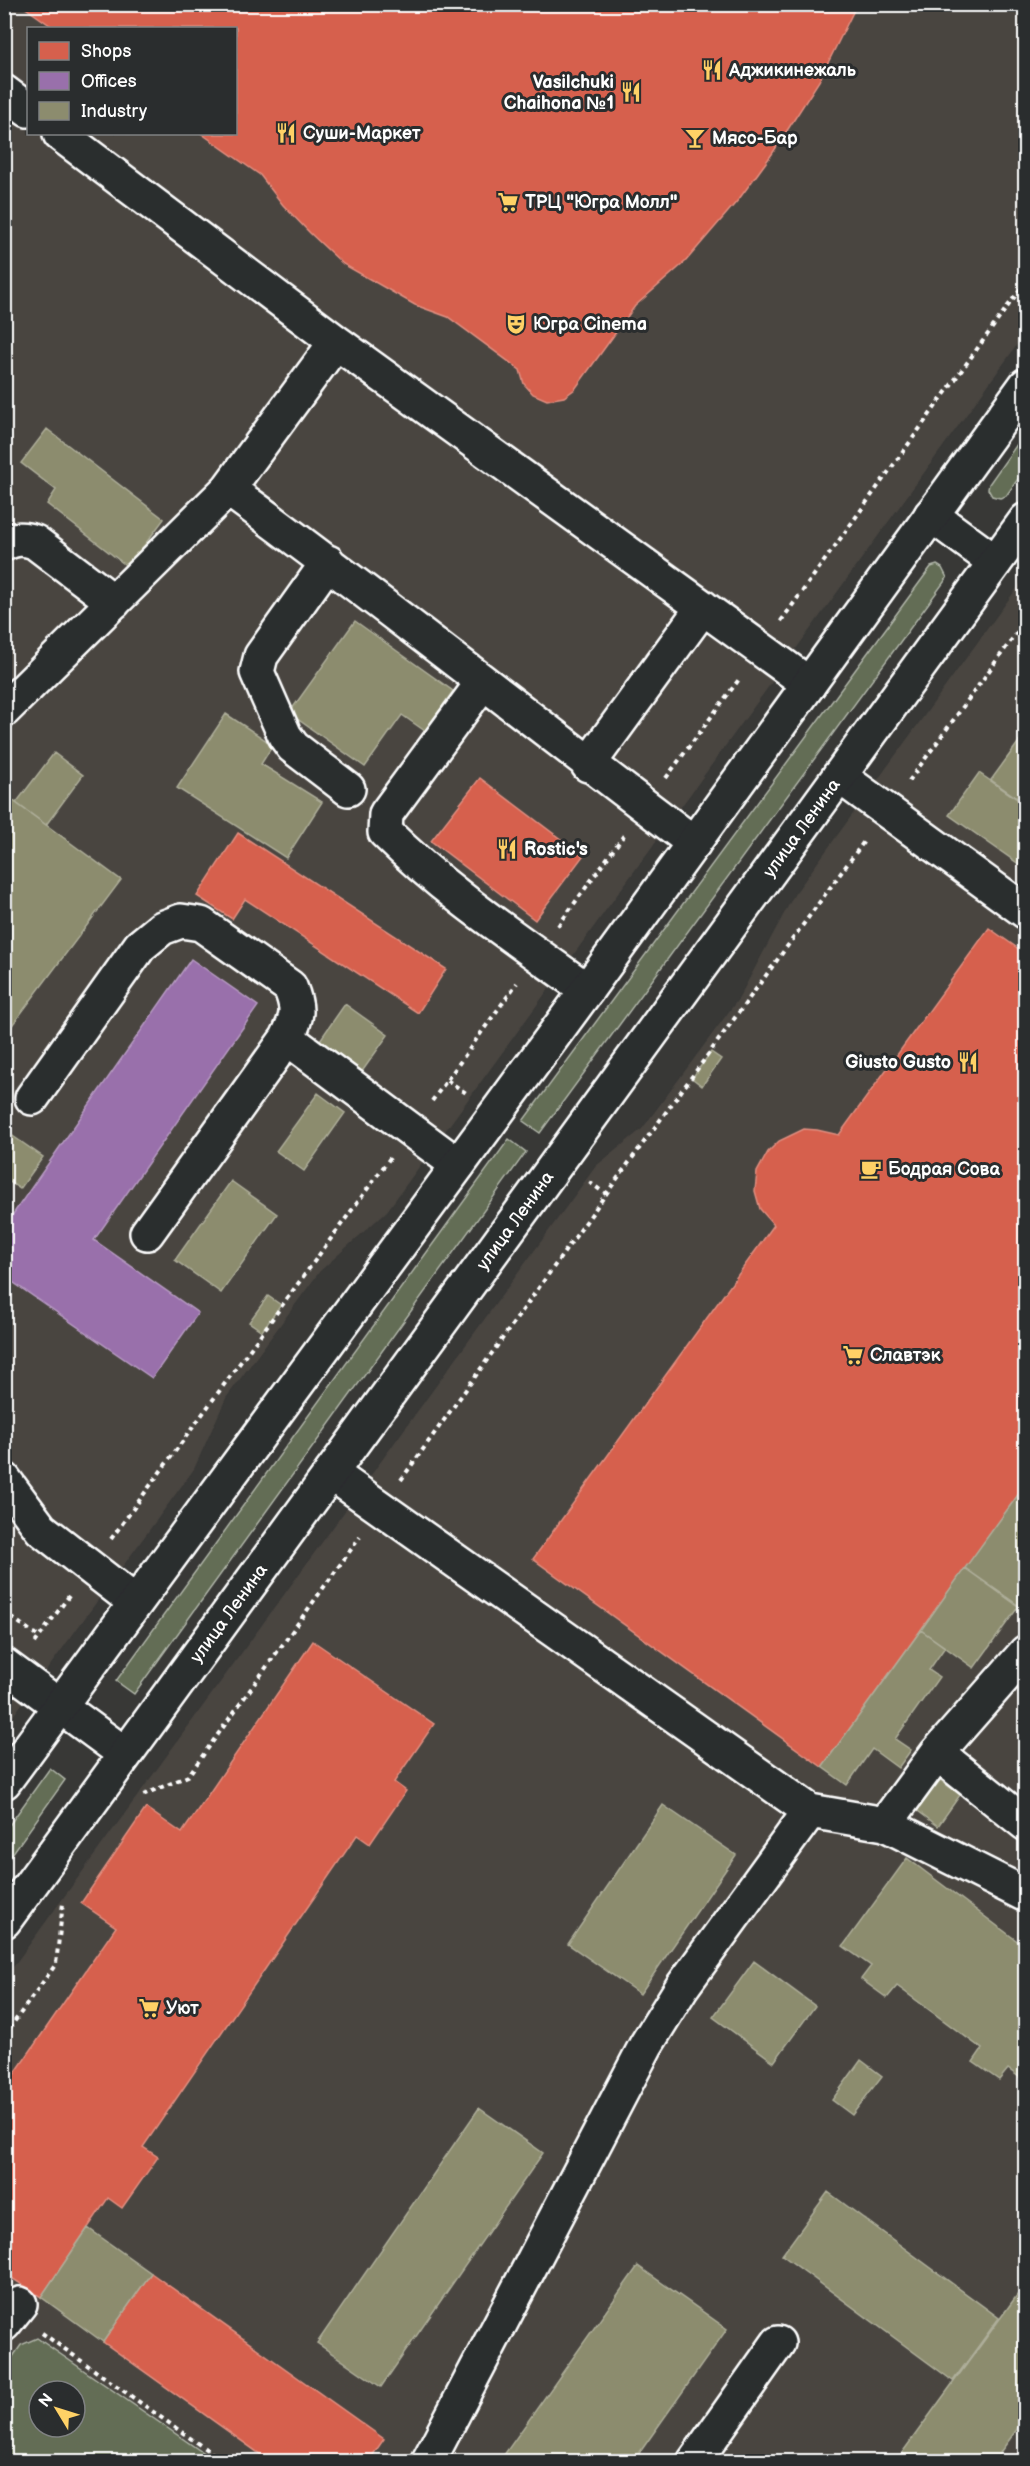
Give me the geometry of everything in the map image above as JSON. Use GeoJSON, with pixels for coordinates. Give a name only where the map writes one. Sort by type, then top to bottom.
{"type":"FeatureCollection","features":[{"type":"Feature","properties":{"kind":"main road"},"geometry":{"type":"LineString","coordinates":[[4,92],[27,109]]}},
{"type":"Feature","properties":{"kind":"main road"},"geometry":{"type":"LineString","coordinates":[[61,135],[336,342],[809,684]]}},
{"type":"Feature","properties":{"kind":"main road"},"geometry":{"type":"LineString","coordinates":[[4,710],[228,489],[336,342]]}},
{"type":"Feature","properties":{"kind":"main road"},"geometry":{"type":"LineString","coordinates":[[4,1782],[587,990],[1026,385]]}},
{"type":"Feature","properties":{"kind":"main road"},"geometry":{"type":"LineString","coordinates":[[228,489],[328,562],[588,765],[694,843]]}},
{"type":"Feature","properties":{"kind":"main road"},"geometry":{"type":"LineString","coordinates":[[931,515],[995,562]]}},
{"type":"Feature","properties":{"kind":"main road","name":"улица Ленина"},"geometry":{"type":"LineString","coordinates":[[4,1921],[1026,520]]}},
{"type":"Feature","properties":{"kind":"main road"},"geometry":{"type":"LineString","coordinates":[[4,544],[13,539],[24,538],[35,542],[114,602]]}},
{"type":"Feature","properties":{"kind":"main road"},"geometry":{"type":"LineString","coordinates":[[328,562],[261,656],[257,672],[285,736],[293,747],[348,789]]}},
{"type":"Feature","properties":{"kind":"main road"},"geometry":{"type":"LineString","coordinates":[[588,765],[703,607]]}},
{"type":"Feature","properties":{"kind":"main road"},"geometry":{"type":"LineString","coordinates":[[483,682],[386,814],[385,832],[412,859],[467,904],[587,990]]}},
{"type":"Feature","properties":{"kind":"main road"},"geometry":{"type":"LineString","coordinates":[[839,776],[1026,912]]}},
{"type":"Feature","properties":{"kind":"main road"},"geometry":{"type":"LineString","coordinates":[[32,1098],[140,946],[162,928],[181,921],[201,924],[290,987],[296,1002],[297,1019],[287,1038],[147,1233]]}},
{"type":"Feature","properties":{"kind":"main road"},"geometry":{"type":"LineString","coordinates":[[287,1038],[458,1165]]}},
{"type":"Feature","properties":{"kind":"main road"},"geometry":{"type":"LineString","coordinates":[[331,1473],[810,1811],[885,1824],[1026,1895]]}},
{"type":"Feature","properties":{"kind":"main road"},"geometry":{"type":"LineString","coordinates":[[4,1479],[41,1529],[135,1602]]}},
{"type":"Feature","properties":{"kind":"main road"},"geometry":{"type":"LineString","coordinates":[[885,1824],[937,1754],[1026,1652]]}},
{"type":"Feature","properties":{"kind":"main road"},"geometry":{"type":"LineString","coordinates":[[4,1665],[125,1754]]}},
{"type":"Feature","properties":{"kind":"main road"},"geometry":{"type":"LineString","coordinates":[[937,1754],[1026,1824]]}},
{"type":"Feature","properties":{"kind":"main road"},"geometry":{"type":"LineString","coordinates":[[428,2462],[646,2045],[681,1987],[810,1811]]}},
{"type":"Feature","properties":{"kind":"main road"},"geometry":{"type":"LineString","coordinates":[[707,2457],[778,2343]]}},
{"type":"Feature","properties":{"kind":"path"},"geometry":{"type":"LineString","coordinates":[[133,1799],[188,1776],[606,1194],[1026,620]]}},
{"type":"Feature","properties":{"kind":"path"},"geometry":{"type":"LineString","coordinates":[[4,1612],[39,1637]]}},
{"type":"Feature","properties":{"kind":"path"},"geometry":{"type":"LineString","coordinates":[[4,2036],[56,1964],[64,1898]]}},
{"type":"Feature","properties":{"kind":"path"},"geometry":{"type":"LineString","coordinates":[[12,2314],[119,2386],[224,2462]]}},
{"type":"Feature","properties":{"kind":"shaded area"},"geometry":{"type":"Polygon","coordinates":[[[5,5],[1025,5],[1025,334],[387,1211],[320,1271],[226,1398],[194,1469],[5,1727],[5,5]]]}},
{"type":"Feature","properties":{"kind":"shaded area"},"geometry":{"type":"Polygon","coordinates":[[[1025,577],[1025,2461],[5,2462],[5,1978],[596,1166],[642,1129],[739,998],[794,895],[1025,577]]]}},
{"type":"Feature","properties":{"kind":"green space"},"geometry":{"type":"Polygon","coordinates":[[[1025,433],[1025,469],[1006,496],[1000,498],[992,496],[988,489],[989,484],[1025,433]]]}},
{"type":"Feature","properties":{"kind":"green space"},"geometry":{"type":"Polygon","coordinates":[[[937,565],[942,568],[947,578],[540,1133],[523,1121],[931,567],[937,565]]]}},
{"type":"Feature","properties":{"kind":"green space"},"geometry":{"type":"Polygon","coordinates":[[[509,1139],[526,1152],[134,1694],[116,1681],[509,1139]]]}},
{"type":"Feature","properties":{"kind":"green space"},"geometry":{"type":"Polygon","coordinates":[[[50,1768],[65,1780],[5,1864],[5,1831],[50,1768]]]}},
{"type":"Feature","properties":{"kind":"green space"},"geometry":{"type":"Polygon","coordinates":[[[37,2338],[215,2461],[5,2461],[5,2368],[21,2345],[37,2338]]]}},
{"type":"Feature","properties":{"kind":"building: Shops","name":"ТРЦ \"Югра Молл\""},"geometry":{"type":"Polygon","coordinates":[[[20,4],[857,4],[819,81],[772,154],[739,199],[685,262],[635,306],[575,389],[564,397],[547,400],[533,394],[524,384],[520,370],[448,317],[415,305],[343,264],[283,205],[260,175],[203,135],[237,135],[237,27],[53,27],[20,4]]]}},
{"type":"Feature","properties":{"kind":"building: Shops","name":"Rostic's"},"geometry":{"type":"Polygon","coordinates":[[[480,778],[583,856],[535,920],[431,841],[480,778]]]}},
{"type":"Feature","properties":{"kind":"building: Shops"},"geometry":{"type":"Polygon","coordinates":[[[238,833],[446,969],[418,1013],[245,899],[232,919],[197,896],[238,833]]]}},
{"type":"Feature","properties":{"kind":"building: Shops","name":"Славтэк"},"geometry":{"type":"Polygon","coordinates":[[[989,928],[1026,954],[1026,1484],[822,1767],[533,1559],[774,1225],[760,1209],[755,1191],[757,1172],[768,1152],[779,1141],[804,1129],[839,1135],[989,928]]]}},
{"type":"Feature","properties":{"kind":"building: Shops","name":"Уют"},"geometry":{"type":"Polygon","coordinates":[[[313,1641],[434,1724],[394,1782],[406,1791],[370,1844],[357,1835],[143,2147],[158,2157],[122,2208],[108,2198],[41,2297],[4,2273],[4,2089],[116,1927],[81,1903],[146,1808],[182,1833],[313,1641]]]}},
{"type":"Feature","properties":{"kind":"building: Shops"},"geometry":{"type":"Polygon","coordinates":[[[151,2273],[384,2439],[368,2462],[271,2462],[103,2342],[151,2273]]]}},
{"type":"Feature","properties":{"kind":"building: Offices"},"geometry":{"type":"Polygon","coordinates":[[[191,959],[258,1006],[94,1240],[198,1313],[152,1378],[4,1276],[4,1227],[191,959]]]}},
{"type":"Feature","properties":{"kind":"building: Industry"},"geometry":{"type":"Polygon","coordinates":[[[47,429],[164,519],[128,567],[47,504],[56,490],[21,463],[47,429]]]}},
{"type":"Feature","properties":{"kind":"building: Industry"},"geometry":{"type":"Polygon","coordinates":[[[355,621],[453,691],[425,731],[402,715],[365,767],[289,713],[355,621]]]}},
{"type":"Feature","properties":{"kind":"building: Industry"},"geometry":{"type":"Polygon","coordinates":[[[226,714],[273,745],[261,764],[322,802],[286,858],[177,788],[226,714]]]}},
{"type":"Feature","properties":{"kind":"building: Industry"},"geometry":{"type":"Polygon","coordinates":[[[1026,732],[1026,804],[991,780],[1026,732]]]}},
{"type":"Feature","properties":{"kind":"building: Industry"},"geometry":{"type":"Polygon","coordinates":[[[54,753],[83,775],[46,825],[16,803],[54,753]]]}},
{"type":"Feature","properties":{"kind":"building: Industry"},"geometry":{"type":"Polygon","coordinates":[[[979,773],[1026,805],[1026,869],[949,815],[979,773]]]}},
{"type":"Feature","properties":{"kind":"building: Industry"},"geometry":{"type":"Polygon","coordinates":[[[4,794],[121,880],[4,1036],[4,794]]]}},
{"type":"Feature","properties":{"kind":"building: Industry"},"geometry":{"type":"Polygon","coordinates":[[[345,1004],[388,1035],[361,1073],[318,1043],[345,1004]]]}},
{"type":"Feature","properties":{"kind":"building: Industry"},"geometry":{"type":"Polygon","coordinates":[[[711,1052],[721,1059],[702,1086],[692,1078],[711,1052]]]}},
{"type":"Feature","properties":{"kind":"building: Industry"},"geometry":{"type":"Polygon","coordinates":[[[318,1093],[345,1113],[304,1171],[276,1151],[318,1093]]]}},
{"type":"Feature","properties":{"kind":"building: Industry"},"geometry":{"type":"Polygon","coordinates":[[[4,1130],[43,1157],[20,1189],[4,1178],[4,1130]]]}},
{"type":"Feature","properties":{"kind":"building: Industry"},"geometry":{"type":"Polygon","coordinates":[[[231,1181],[277,1214],[221,1293],[175,1260],[231,1181]]]}},
{"type":"Feature","properties":{"kind":"building: Industry"},"geometry":{"type":"Polygon","coordinates":[[[268,1296],[281,1305],[262,1331],[249,1322],[268,1296]]]}},
{"type":"Feature","properties":{"kind":"building: Industry"},"geometry":{"type":"Polygon","coordinates":[[[1026,1484],[1026,1611],[1025,1611],[965,1568],[1026,1484]]]}},
{"type":"Feature","properties":{"kind":"building: Industry"},"geometry":{"type":"Polygon","coordinates":[[[965,1568],[1019,1606],[974,1668],[921,1630],[965,1568]]]}},
{"type":"Feature","properties":{"kind":"building: Industry"},"geometry":{"type":"Polygon","coordinates":[[[921,1630],[945,1647],[929,1670],[939,1677],[895,1739],[911,1750],[898,1768],[872,1749],[847,1785],[822,1767],[921,1630]]]}},
{"type":"Feature","properties":{"kind":"building: Industry"},"geometry":{"type":"Polygon","coordinates":[[[936,1777],[960,1795],[938,1826],[914,1808],[936,1777]]]}},
{"type":"Feature","properties":{"kind":"building: Industry"},"geometry":{"type":"Polygon","coordinates":[[[663,1805],[736,1855],[640,1994],[568,1944],[663,1805]]]}},
{"type":"Feature","properties":{"kind":"building: Industry"},"geometry":{"type":"Polygon","coordinates":[[[907,1858],[1020,1943],[1026,1936],[1026,2082],[1008,2069],[999,2080],[973,2062],[982,2049],[897,1986],[887,1998],[861,1979],[871,1966],[843,1946],[907,1858]]]}},
{"type":"Feature","properties":{"kind":"building: Industry"},"geometry":{"type":"Polygon","coordinates":[[[754,1961],[815,2006],[774,2062],[713,2017],[754,1961]]]}},
{"type":"Feature","properties":{"kind":"building: Industry"},"geometry":{"type":"Polygon","coordinates":[[[861,2060],[882,2076],[852,2115],[832,2100],[861,2060]]]}},
{"type":"Feature","properties":{"kind":"building: Industry"},"geometry":{"type":"Polygon","coordinates":[[[479,2108],[543,2153],[381,2387],[317,2343],[479,2108]]]}},
{"type":"Feature","properties":{"kind":"building: Industry"},"geometry":{"type":"Polygon","coordinates":[[[828,2192],[999,2318],[953,2381],[782,2255],[828,2192]]]}},
{"type":"Feature","properties":{"kind":"building: Industry"},"geometry":{"type":"Polygon","coordinates":[[[88,2228],[151,2273],[103,2342],[41,2297],[88,2228]]]}},
{"type":"Feature","properties":{"kind":"building: Industry"},"geometry":{"type":"Polygon","coordinates":[[[638,2266],[727,2329],[633,2462],[499,2462],[638,2266]]]}},
{"type":"Feature","properties":{"kind":"building: Industry"},"geometry":{"type":"Polygon","coordinates":[[[1026,2283],[1026,2417],[993,2462],[896,2461],[1026,2283]]]}},
{"type":"Feature","properties":{"kind":"place","name":"Аджикинежаль"},"geometry":{"type":"Point","coordinates":[712,70]}},
{"type":"Feature","properties":{"kind":"place","name":"Vasilchuki Chaihona №1"},"geometry":{"type":"Point","coordinates":[631,92]}},
{"type":"Feature","properties":{"kind":"place","name":"Суши-Маркет"},"geometry":{"type":"Point","coordinates":[286,133]}},
{"type":"Feature","properties":{"kind":"place","name":"Мясо-Бар"},"geometry":{"type":"Point","coordinates":[695,138]}},
{"type":"Feature","properties":{"kind":"place","name":"ТРЦ \"Югра Молл\""},"geometry":{"type":"Point","coordinates":[508,202]}},
{"type":"Feature","properties":{"kind":"place","name":"Югра Cinema"},"geometry":{"type":"Point","coordinates":[516,324]}},
{"type":"Feature","properties":{"kind":"place","name":"Rostic's"},"geometry":{"type":"Point","coordinates":[507,849]}},
{"type":"Feature","properties":{"kind":"place","name":"Giusto Gusto"},"geometry":{"type":"Point","coordinates":[968,1062]}},
{"type":"Feature","properties":{"kind":"place","name":"Бодрая Сова"},"geometry":{"type":"Point","coordinates":[871,1169]}},
{"type":"Feature","properties":{"kind":"place","name":"Славтэк"},"geometry":{"type":"Point","coordinates":[853,1355]}},
{"type":"Feature","properties":{"kind":"place","name":"Уют"},"geometry":{"type":"Point","coordinates":[149,2008]}}]}
